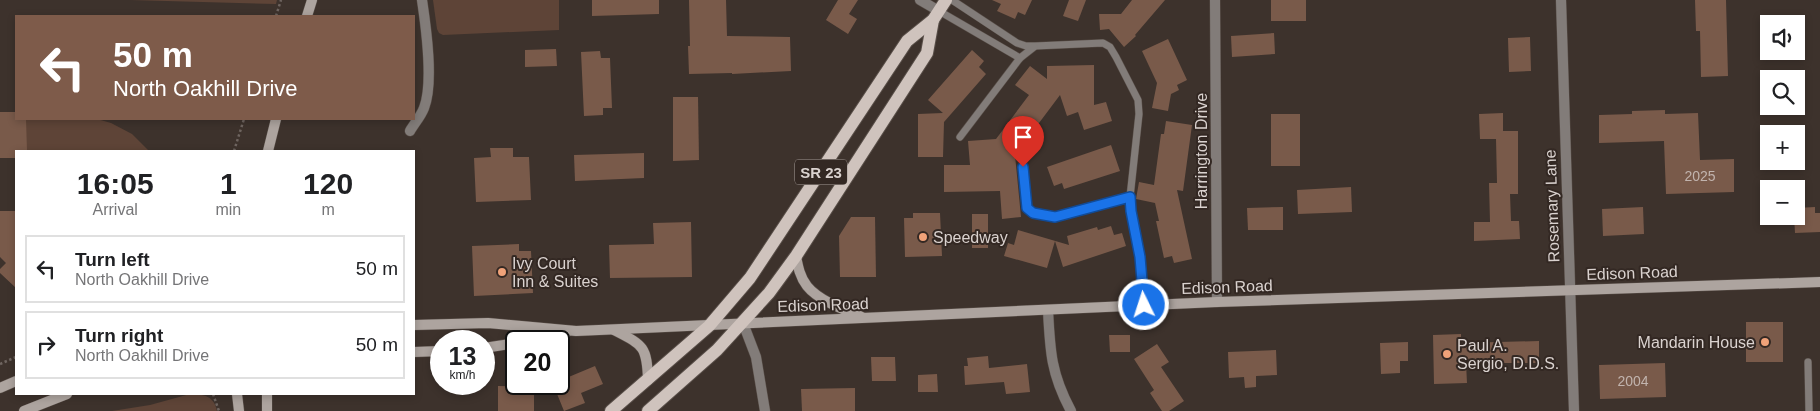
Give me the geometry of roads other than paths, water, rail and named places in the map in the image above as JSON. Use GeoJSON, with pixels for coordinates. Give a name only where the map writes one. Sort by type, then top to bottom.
{"type":"FeatureCollection","features":[{"type":"Feature","properties":{"kind":"main road"},"geometry":{"type":"LineString","coordinates":[[307,15],[312,0]]}},
{"type":"Feature","properties":{"kind":"main road","name":"SR 23"},"geometry":{"type":"LineString","coordinates":[[648,411],[686,378],[743,323],[796,256],[926,53],[936,16],[946,0]]}},
{"type":"Feature","properties":{"kind":"main road","name":"SR 23"},"geometry":{"type":"LineString","coordinates":[[611,411],[709,326],[757,268],[907,41],[936,16]]}},
{"type":"Feature","properties":{"kind":"main road"},"geometry":{"type":"LineString","coordinates":[[268,150],[276,120]]}},
{"type":"Feature","properties":{"kind":"main road"},"geometry":{"type":"LineString","coordinates":[[796,256],[799,271],[808,287],[831,303],[866,318]]}},
{"type":"Feature","properties":{"kind":"main road","name":"Edison Road"},"geometry":{"type":"LineString","coordinates":[[415,325],[488,323],[576,331],[613,330],[1217,302],[1820,282]]}},
{"type":"Feature","properties":{"kind":"main road"},"geometry":{"type":"LineString","coordinates":[[613,330],[638,342],[646,352],[648,380]]}},
{"type":"Feature","properties":{"kind":"main road","name":"Edison Road"},"geometry":{"type":"LineString","coordinates":[[570,332],[576,331]]}},
{"type":"Feature","properties":{"kind":"main road"},"geometry":{"type":"LineString","coordinates":[[415,352],[430,351]]}},
{"type":"Feature","properties":{"kind":"main road"},"geometry":{"type":"LineString","coordinates":[[0,388],[15,381]]}},
{"type":"Feature","properties":{"kind":"main road"},"geometry":{"type":"LineString","coordinates":[[24,411],[64,395]]}},
{"type":"Feature","properties":{"kind":"main road"},"geometry":{"type":"LineString","coordinates":[[237,395],[239,411]]}},
{"type":"Feature","properties":{"kind":"main road"},"geometry":{"type":"LineString","coordinates":[[267,395],[267,411]]}},
{"type":"Feature","properties":{"kind":"street"},"geometry":{"type":"LineString","coordinates":[[410,131],[424,108],[429,82],[427,28],[422,0]]}},
{"type":"Feature","properties":{"kind":"street"},"geometry":{"type":"LineString","coordinates":[[920,0],[936,16]]}},
{"type":"Feature","properties":{"kind":"street","name":"Harrington Drive"},"geometry":{"type":"LineString","coordinates":[[1215,0],[1217,302]]}},
{"type":"Feature","properties":{"kind":"street","name":"Rosemary Lane"},"geometry":{"type":"LineString","coordinates":[[1560,0],[1574,411]]}},
{"type":"Feature","properties":{"kind":"street"},"geometry":{"type":"LineString","coordinates":[[1048,310],[1050,351],[1054,376],[1071,411]]}},
{"type":"Feature","properties":{"kind":"street"},"geometry":{"type":"LineString","coordinates":[[743,323],[756,357],[765,411]]}},
{"type":"Feature","properties":{"kind":"lane"},"geometry":{"type":"LineString","coordinates":[[952,0],[1017,43],[1035,46],[1103,42],[1110,47],[1138,100],[1139,114],[1130,197],[1140,257],[1144,305]]}},
{"type":"Feature","properties":{"kind":"lane"},"geometry":{"type":"LineString","coordinates":[[936,16],[1020,58]]}},
{"type":"Feature","properties":{"kind":"lane"},"geometry":{"type":"LineString","coordinates":[[960,137],[1020,58],[1035,46]]}},
{"type":"Feature","properties":{"kind":"lane"},"geometry":{"type":"LineString","coordinates":[[1023,167],[1027,208],[1033,213],[1055,217],[1130,197]]}},
{"type":"Feature","properties":{"kind":"lane"},"geometry":{"type":"LineString","coordinates":[[1808,362],[1809,411]]}},
{"type":"Feature","properties":{"kind":"place","name":"Speedway"},"geometry":{"type":"Point","coordinates":[923,237]}},
{"type":"Feature","properties":{"kind":"place","name":"Ivy Court Inn & Suites"},"geometry":{"type":"Point","coordinates":[502,272]}},
{"type":"Feature","properties":{"kind":"place","name":"Mandarin House"},"geometry":{"type":"Point","coordinates":[1765,342]}},
{"type":"Feature","properties":{"kind":"place","name":"Paul A. Sergio, D.D.S."},"geometry":{"type":"Point","coordinates":[1447,354]}}]}
